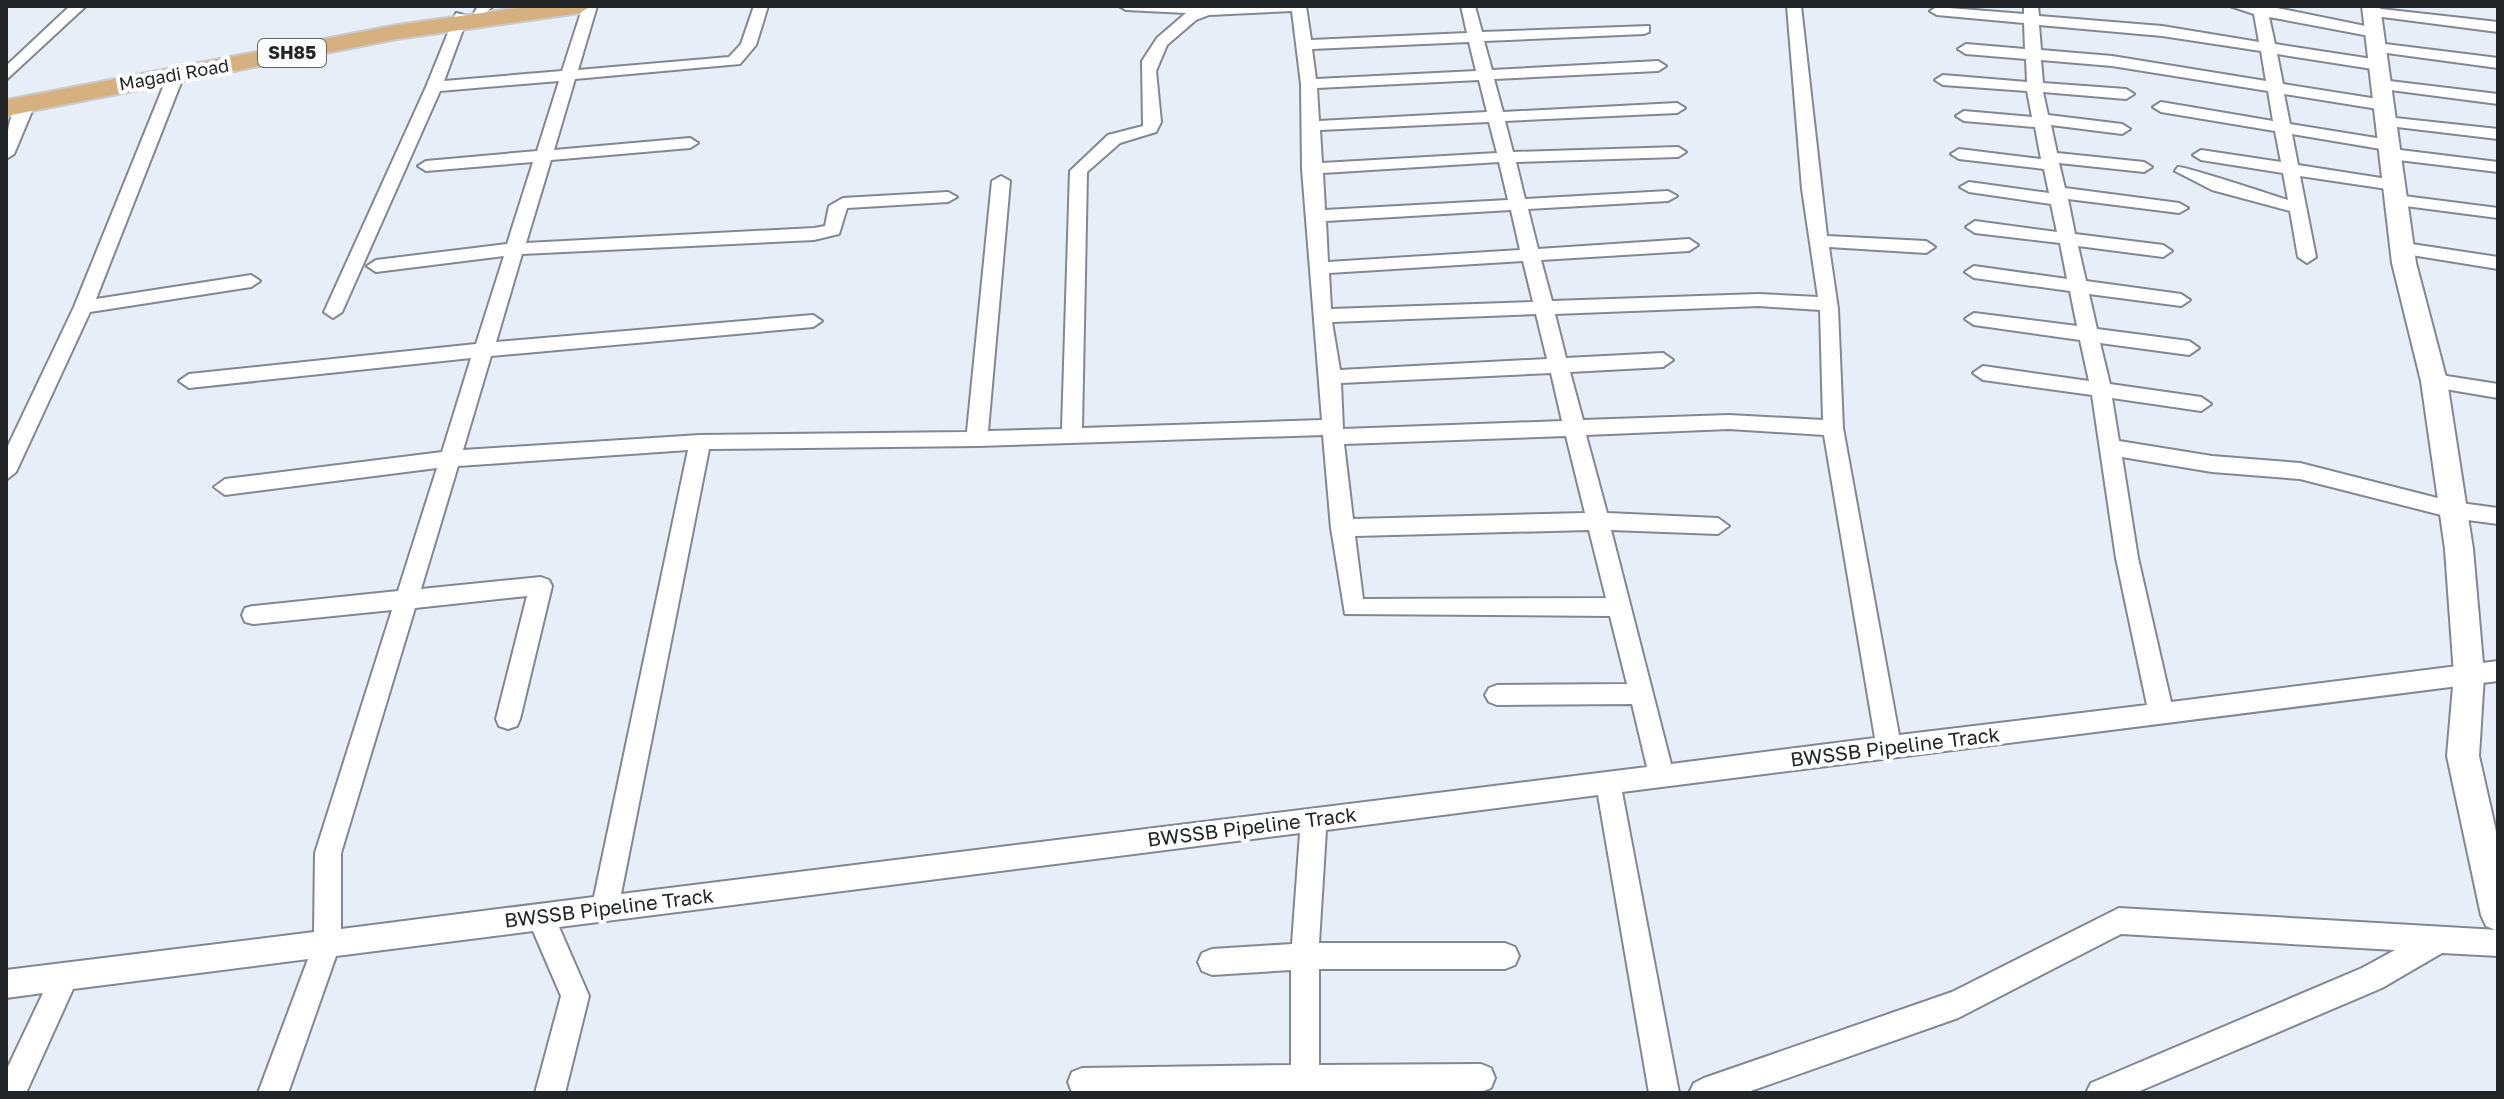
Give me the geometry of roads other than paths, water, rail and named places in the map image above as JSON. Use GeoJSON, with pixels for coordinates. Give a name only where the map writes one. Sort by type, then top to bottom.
{"type":"FeatureCollection","features":[{"type":"Feature","properties":{"kind":"main road","name":"Magadi Road"},"geometry":{"type":"LineString","coordinates":[[13,104],[472,14],[528,6]]}},
{"type":"Feature","properties":{"kind":"main road","name":"Magadi Road"},"geometry":{"type":"LineString","coordinates":[[13,104],[176,75],[472,14],[580,6]]}},
{"type":"Feature","properties":{"kind":"street"},"geometry":{"type":"LineString","coordinates":[[6,75],[79,6]]}},
{"type":"Feature","properties":{"kind":"street"},"geometry":{"type":"LineString","coordinates":[[273,1093],[327,944],[328,853],[590,6]]}},
{"type":"Feature","properties":{"kind":"street"},"geometry":{"type":"LineString","coordinates":[[434,87],[734,61],[748,45],[761,6]]}},
{"type":"Feature","properties":{"kind":"street"},"geometry":{"type":"LineString","coordinates":[[1126,6],[1212,10],[1298,6],[1309,84],[1311,169],[1322,316],[1331,377],[1342,528],[1353,608],[1619,607]]}},
{"type":"Feature","properties":{"kind":"street"},"geometry":{"type":"LineString","coordinates":[[1468,6],[1662,776]]}},
{"type":"Feature","properties":{"kind":"street"},"geometry":{"type":"LineString","coordinates":[[1794,6],[1811,189],[1822,241],[1828,304],[1833,428],[1889,747]]}},
{"type":"Feature","properties":{"kind":"street"},"geometry":{"type":"LineString","coordinates":[[2237,6],[2260,8],[2380,77],[2498,134]]}},
{"type":"Feature","properties":{"kind":"street"},"geometry":{"type":"LineString","coordinates":[[2260,8],[2307,257]]}},
{"type":"Feature","properties":{"kind":"street"},"geometry":{"type":"LineString","coordinates":[[1072,436],[1079,171],[1114,139],[1150,129],[1153,122],[1147,62],[1155,46],[1187,17],[1212,10]]}},
{"type":"Feature","properties":{"kind":"street"},"geometry":{"type":"LineString","coordinates":[[1937,11],[2031,13],[2162,31],[2268,48],[2380,77],[2498,99]]}},
{"type":"Feature","properties":{"kind":"street"},"geometry":{"type":"LineString","coordinates":[[2031,13],[2042,121],[2113,448],[2127,558],[2161,713]]}},
{"type":"Feature","properties":{"kind":"street"},"geometry":{"type":"LineString","coordinates":[[333,312],[434,87],[472,14]]}},
{"type":"Feature","properties":{"kind":"street"},"geometry":{"type":"LineString","coordinates":[[2161,107],[2283,126],[2380,77],[2498,27]]}},
{"type":"Feature","properties":{"kind":"street"},"geometry":{"type":"LineString","coordinates":[[1303,45],[1644,29]]}},
{"type":"Feature","properties":{"kind":"street"},"geometry":{"type":"LineString","coordinates":[[1966,49],[2112,61],[2276,90],[2498,63]]}},
{"type":"Feature","properties":{"kind":"street"},"geometry":{"type":"LineString","coordinates":[[1309,84],[1658,66]]}},
{"type":"Feature","properties":{"kind":"street"},"geometry":{"type":"LineString","coordinates":[[6,472],[83,307],[176,75]]}},
{"type":"Feature","properties":{"kind":"street"},"geometry":{"type":"LineString","coordinates":[[2380,77],[2498,167]]}},
{"type":"Feature","properties":{"kind":"street"},"geometry":{"type":"LineString","coordinates":[[2380,77],[2405,249],[2404,263],[2434,381],[2453,510],[2469,675],[2463,756],[2492,848],[2498,915]]}},
{"type":"Feature","properties":{"kind":"street"},"geometry":{"type":"LineString","coordinates":[[1943,80],[2126,94]]}},
{"type":"Feature","properties":{"kind":"street"},"geometry":{"type":"LineString","coordinates":[[6,154],[13,104]]}},
{"type":"Feature","properties":{"kind":"street"},"geometry":{"type":"LineString","coordinates":[[1310,126],[1677,108]]}},
{"type":"Feature","properties":{"kind":"street"},"geometry":{"type":"LineString","coordinates":[[1964,116],[2122,129]]}},
{"type":"Feature","properties":{"kind":"street"},"geometry":{"type":"LineString","coordinates":[[426,166],[690,143]]}},
{"type":"Feature","properties":{"kind":"street"},"geometry":{"type":"LineString","coordinates":[[1311,169],[1506,157],[1678,152]]}},
{"type":"Feature","properties":{"kind":"street"},"geometry":{"type":"LineString","coordinates":[[1959,154],[2144,167]]}},
{"type":"Feature","properties":{"kind":"street"},"geometry":{"type":"LineString","coordinates":[[2201,155],[2498,213]]}},
{"type":"Feature","properties":{"kind":"street"},"geometry":{"type":"LineString","coordinates":[[2184,171],[2218,186],[2298,208]]}},
{"type":"Feature","properties":{"kind":"street"},"geometry":{"type":"LineString","coordinates":[[977,439],[1001,181]]}},
{"type":"Feature","properties":{"kind":"street"},"geometry":{"type":"LineString","coordinates":[[1969,187],[2179,208]]}},
{"type":"Feature","properties":{"kind":"street"},"geometry":{"type":"LineString","coordinates":[[1316,216],[1668,196]]}},
{"type":"Feature","properties":{"kind":"street"},"geometry":{"type":"LineString","coordinates":[[376,266],[515,249],[814,234],[833,230],[838,206],[843,203],[948,197]]}},
{"type":"Feature","properties":{"kind":"street"},"geometry":{"type":"LineString","coordinates":[[1975,227],[2163,251]]}},
{"type":"Feature","properties":{"kind":"street"},"geometry":{"type":"LineString","coordinates":[[1822,241],[1926,247]]}},
{"type":"Feature","properties":{"kind":"street"},"geometry":{"type":"LineString","coordinates":[[1319,268],[1689,245]]}},
{"type":"Feature","properties":{"kind":"street"},"geometry":{"type":"LineString","coordinates":[[2405,249],[2498,263]]}},
{"type":"Feature","properties":{"kind":"street"},"geometry":{"type":"LineString","coordinates":[[1974,272],[2181,300]]}},
{"type":"Feature","properties":{"kind":"street"},"geometry":{"type":"LineString","coordinates":[[83,307],[251,281]]}},
{"type":"Feature","properties":{"kind":"street"},"geometry":{"type":"LineString","coordinates":[[1322,316],[1759,300],[1828,304]]}},
{"type":"Feature","properties":{"kind":"street"},"geometry":{"type":"LineString","coordinates":[[1974,319],[2189,348]]}},
{"type":"Feature","properties":{"kind":"street"},"geometry":{"type":"LineString","coordinates":[[189,381],[484,350],[813,321]]}},
{"type":"Feature","properties":{"kind":"street"},"geometry":{"type":"LineString","coordinates":[[1331,377],[1663,360]]}},
{"type":"Feature","properties":{"kind":"street"},"geometry":{"type":"LineString","coordinates":[[1983,373],[2201,404]]}},
{"type":"Feature","properties":{"kind":"street"},"geometry":{"type":"LineString","coordinates":[[2434,381],[2498,391]]}},
{"type":"Feature","properties":{"kind":"street"},"geometry":{"type":"LineString","coordinates":[[225,487],[450,459],[700,442],[1729,422],[1833,428]]}},
{"type":"Feature","properties":{"kind":"street"},"geometry":{"type":"LineString","coordinates":[[605,909],[700,442]]}},
{"type":"Feature","properties":{"kind":"street"},"geometry":{"type":"LineString","coordinates":[[2113,448],[2212,464],[2300,471],[2453,510],[2498,516]]}},
{"type":"Feature","properties":{"kind":"street"},"geometry":{"type":"LineString","coordinates":[[1342,528],[1598,521],[1718,526]]}},
{"type":"Feature","properties":{"kind":"street"},"geometry":{"type":"LineString","coordinates":[[253,615],[541,586],[508,719]]}},
{"type":"Feature","properties":{"kind":"street","name":"BWSSB Pipeline Track"},"geometry":{"type":"LineString","coordinates":[[6,984],[2498,671]]}},
{"type":"Feature","properties":{"kind":"street"},"geometry":{"type":"LineString","coordinates":[[1497,695],[1642,694]]}},
{"type":"Feature","properties":{"kind":"street"},"geometry":{"type":"LineString","coordinates":[[1608,783],[1664,1093]]}},
{"type":"Feature","properties":{"kind":"street"},"geometry":{"type":"LineString","coordinates":[[1305,1086],[1305,956],[1314,820]]}},
{"type":"Feature","properties":{"kind":"street"},"geometry":{"type":"LineString","coordinates":[[541,917],[575,996],[550,1093]]}},
{"type":"Feature","properties":{"kind":"street"},"geometry":{"type":"LineString","coordinates":[[1704,1093],[1958,1004],[2119,921],[2498,943]]}},
{"type":"Feature","properties":{"kind":"street"},"geometry":{"type":"LineString","coordinates":[[2101,1093],[2372,978],[2439,940]]}},
{"type":"Feature","properties":{"kind":"street"},"geometry":{"type":"LineString","coordinates":[[1212,962],[1305,956],[1505,956]]}},
{"type":"Feature","properties":{"kind":"street"},"geometry":{"type":"LineString","coordinates":[[11,1093],[65,976]]}},
{"type":"Feature","properties":{"kind":"street"},"geometry":{"type":"LineString","coordinates":[[1082,1082],[1305,1086],[1481,1078]]}}]}
